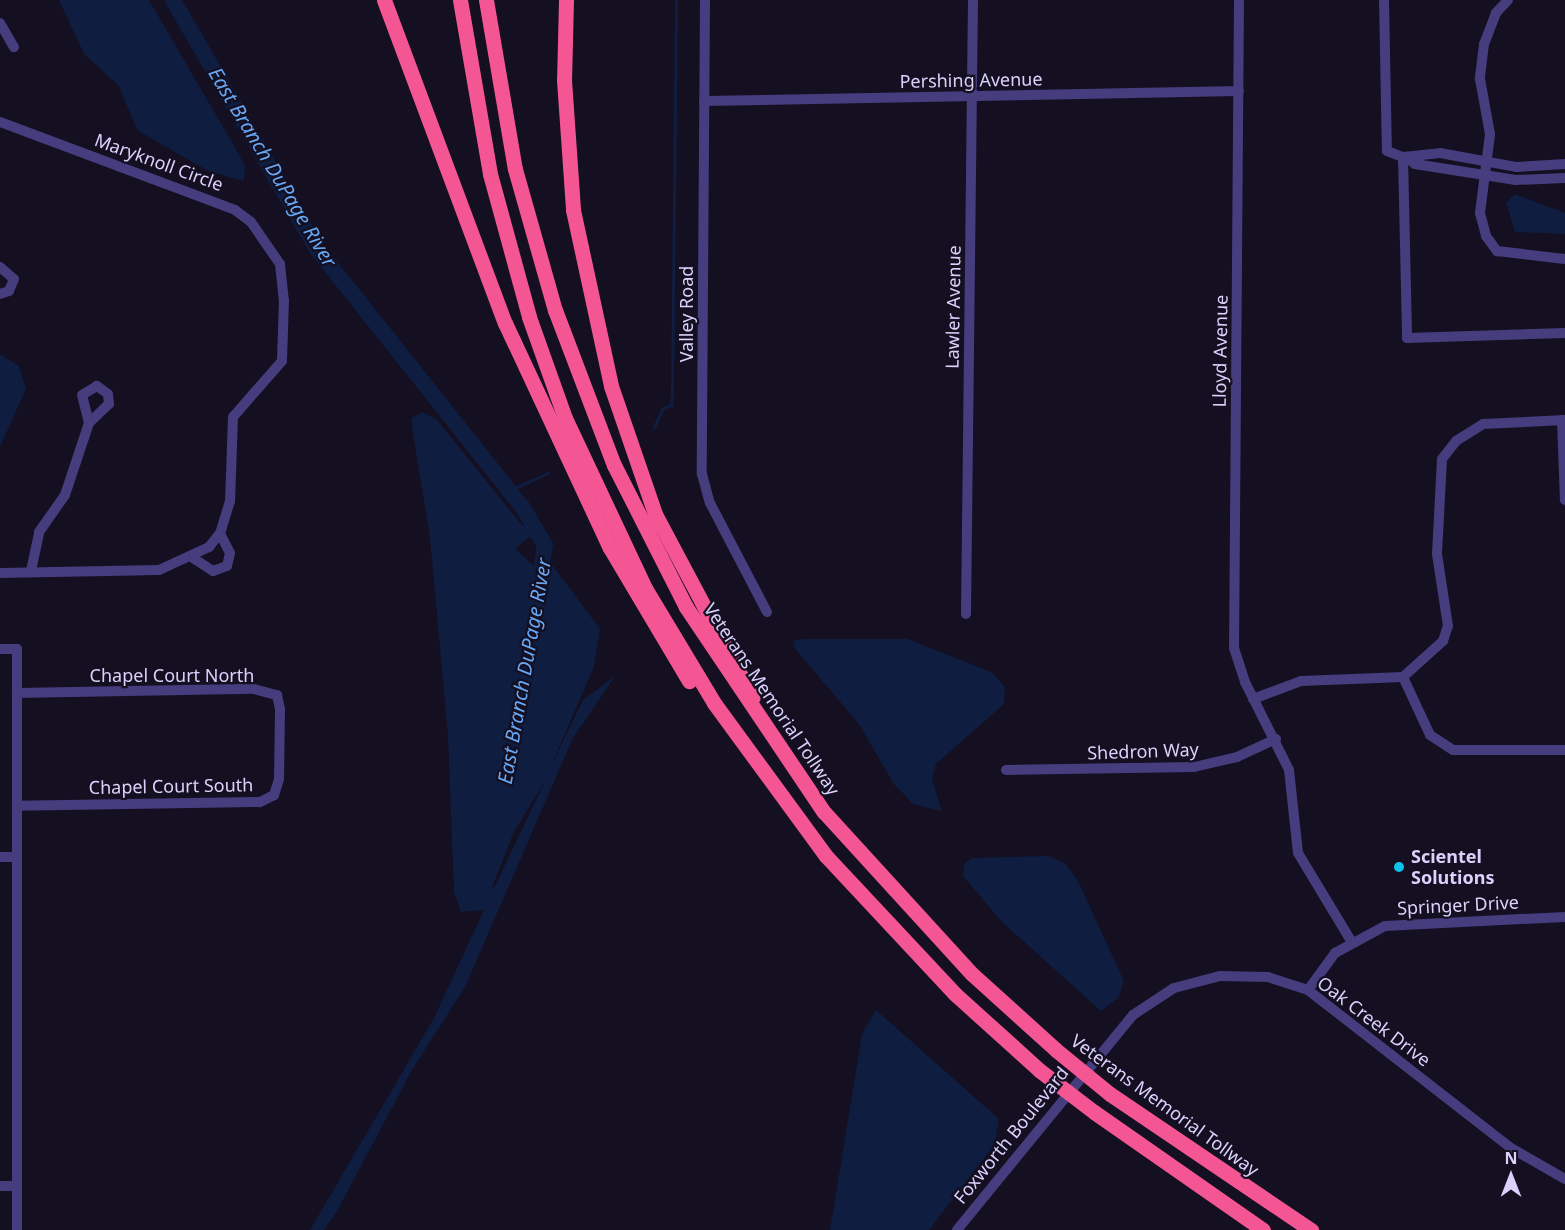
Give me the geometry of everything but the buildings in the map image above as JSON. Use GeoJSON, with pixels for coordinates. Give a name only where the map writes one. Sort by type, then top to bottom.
{"type":"FeatureCollection","features":[{"type":"Feature","properties":{"kind":"highway"},"geometry":{"type":"LineString","coordinates":[[384,0],[505,323],[566,458],[654,626],[693,686],[714,703]]}},
{"type":"Feature","properties":{"kind":"highway"},"geometry":{"type":"LineString","coordinates":[[460,0],[490,174],[545,364],[625,549],[714,703],[795,816],[864,899],[955,994],[1039,1070],[1094,1112],[1263,1230]]}},
{"type":"Feature","properties":{"kind":"highway","name":"Veterans Memorial Tollway"},"geometry":{"type":"LineString","coordinates":[[486,0],[515,169],[575,367],[651,542],[710,649],[774,744],[881,878],[972,974],[1056,1050],[1110,1094],[1311,1230]]}},
{"type":"Feature","properties":{"kind":"highway"},"geometry":{"type":"LineString","coordinates":[[566,0],[564,80],[573,210],[611,386],[656,514],[774,744]]}},
{"type":"Feature","properties":{"kind":"street","name":"Valley Road"},"geometry":{"type":"LineString","coordinates":[[705,0],[703,482],[767,612]]}},
{"type":"Feature","properties":{"kind":"street","name":"Lawler Avenue"},"geometry":{"type":"LineString","coordinates":[[966,614],[973,0]]}},
{"type":"Feature","properties":{"kind":"street","name":"Lloyd Avenue"},"geometry":{"type":"LineString","coordinates":[[1239,0],[1232,632],[1253,699],[1276,739],[1289,770],[1298,853],[1350,941]]}},
{"type":"Feature","properties":{"kind":"street"},"geometry":{"type":"LineString","coordinates":[[1384,0],[1382,143],[1387,152],[1405,157],[1432,153],[1485,167],[1516,180],[1565,178]]}},
{"type":"Feature","properties":{"kind":"street"},"geometry":{"type":"LineString","coordinates":[[1508,0],[1496,13],[1484,44],[1480,79],[1490,135],[1480,213],[1485,236],[1497,251],[1565,259]]}},
{"type":"Feature","properties":{"kind":"street"},"geometry":{"type":"LineString","coordinates":[[0,23],[14,47]]}},
{"type":"Feature","properties":{"kind":"street","name":"Pershing Avenue"},"geometry":{"type":"LineString","coordinates":[[704,101],[1239,91]]}},
{"type":"Feature","properties":{"kind":"street","name":"Maryknoll Circle"},"geometry":{"type":"LineString","coordinates":[[0,122],[225,204],[251,222],[280,264],[282,361],[233,417],[230,501],[220,533],[194,558],[159,570],[0,573]]}},
{"type":"Feature","properties":{"kind":"street"},"geometry":{"type":"LineString","coordinates":[[1405,157],[1407,338],[1565,333]]}},
{"type":"Feature","properties":{"kind":"street"},"geometry":{"type":"LineString","coordinates":[[1485,167],[1565,164]]}},
{"type":"Feature","properties":{"kind":"street"},"geometry":{"type":"LineString","coordinates":[[0,267],[14,279],[9,291],[0,294]]}},
{"type":"Feature","properties":{"kind":"street"},"geometry":{"type":"LineString","coordinates":[[1253,699],[1301,681],[1403,677],[1443,641],[1448,626],[1436,548],[1442,459],[1456,441],[1483,424],[1563,420],[1565,500]]}},
{"type":"Feature","properties":{"kind":"street"},"geometry":{"type":"LineString","coordinates":[[30,571],[37,538],[65,495],[89,423]]}},
{"type":"Feature","properties":{"kind":"street"},"geometry":{"type":"LineString","coordinates":[[194,558],[213,571],[227,566],[230,553],[220,533]]}},
{"type":"Feature","properties":{"kind":"street"},"geometry":{"type":"LineString","coordinates":[[0,650],[17,649],[17,1230]]}},
{"type":"Feature","properties":{"kind":"street"},"geometry":{"type":"LineString","coordinates":[[1403,677],[1430,735],[1453,750],[1565,750]]}},
{"type":"Feature","properties":{"kind":"street","name":"Chapel Court North"},"geometry":{"type":"LineString","coordinates":[[17,693],[258,689],[277,695],[279,745]]}},
{"type":"Feature","properties":{"kind":"street","name":"Shedron Way"},"geometry":{"type":"LineString","coordinates":[[1006,771],[1194,767],[1237,757],[1276,739]]}},
{"type":"Feature","properties":{"kind":"street","name":"Chapel Court South"},"geometry":{"type":"LineString","coordinates":[[17,806],[260,802],[274,795],[279,745]]}},
{"type":"Feature","properties":{"kind":"street"},"geometry":{"type":"LineString","coordinates":[[0,857],[17,857]]}},
{"type":"Feature","properties":{"kind":"street","name":"Springer Drive"},"geometry":{"type":"LineString","coordinates":[[1308,990],[1324,964],[1350,941],[1405,923],[1565,917]]}},
{"type":"Feature","properties":{"kind":"street","name":"Oak Creek Drive"},"geometry":{"type":"LineString","coordinates":[[1092,1061],[1133,1015],[1187,983],[1247,975],[1308,990],[1511,1148],[1565,1179]]}},
{"type":"Feature","properties":{"kind":"street","name":"Foxworth Boulevard"},"geometry":{"type":"LineString","coordinates":[[957,1230],[1092,1061]]}},
{"type":"Feature","properties":{"kind":"street"},"geometry":{"type":"LineString","coordinates":[[0,1186],[17,1186]]}},
{"type":"Feature","properties":{"kind":"water"},"geometry":{"type":"Polygon","coordinates":[[[59,0],[149,0],[245,166],[244,181],[208,171],[137,130],[119,86],[84,54],[59,0]]]}},
{"type":"Feature","properties":{"kind":"water"},"geometry":{"type":"Polygon","coordinates":[[[1515,194],[1565,213],[1565,234],[1515,232],[1506,203],[1515,194]]]}},
{"type":"Feature","properties":{"kind":"water"},"geometry":{"type":"Polygon","coordinates":[[[0,354],[19,366],[26,389],[0,447],[0,354]]]}},
{"type":"Feature","properties":{"kind":"water"},"geometry":{"type":"Polygon","coordinates":[[[422,412],[437,420],[522,525],[545,534],[547,558],[600,629],[594,667],[549,770],[583,700],[615,676],[573,738],[465,987],[412,1070],[336,1213],[324,1230],[310,1230],[434,1018],[484,910],[461,912],[454,892],[448,736],[430,537],[412,418],[422,412]],[[529,537],[515,549],[534,566],[538,543],[529,537]],[[545,781],[513,834],[491,890],[496,884],[545,781]]]}},
{"type":"Feature","properties":{"kind":"water"},"geometry":{"type":"Polygon","coordinates":[[[802,639],[908,639],[991,672],[1005,687],[1004,704],[936,764],[932,780],[942,811],[913,804],[893,783],[859,724],[796,650],[793,641],[802,639]]]}},
{"type":"Feature","properties":{"kind":"water"},"geometry":{"type":"Polygon","coordinates":[[[1049,856],[1066,864],[1078,881],[1124,981],[1118,998],[1101,1011],[1002,922],[963,876],[964,864],[972,858],[1049,856]]]}},
{"type":"Feature","properties":{"kind":"water"},"geometry":{"type":"Polygon","coordinates":[[[876,1010],[999,1119],[995,1144],[929,1230],[830,1230],[862,1034],[876,1010]]]}},
{"type":"Feature","properties":{"kind":"waterway","name":"East Branch DuPage River"},"geometry":{"type":"LineString","coordinates":[[173,0],[317,249],[523,508],[545,545],[541,570]]}},
{"type":"Feature","properties":{"kind":"waterway"},"geometry":{"type":"LineString","coordinates":[[654,427],[663,408],[671,405],[672,390],[676,0]]}},
{"type":"Feature","properties":{"kind":"waterway"},"geometry":{"type":"LineString","coordinates":[[508,491],[548,473]]}},
{"type":"Feature","properties":{"kind":"place","name":"Scientel Solutions"},"geometry":{"type":"Point","coordinates":[1399,867]}}]}
